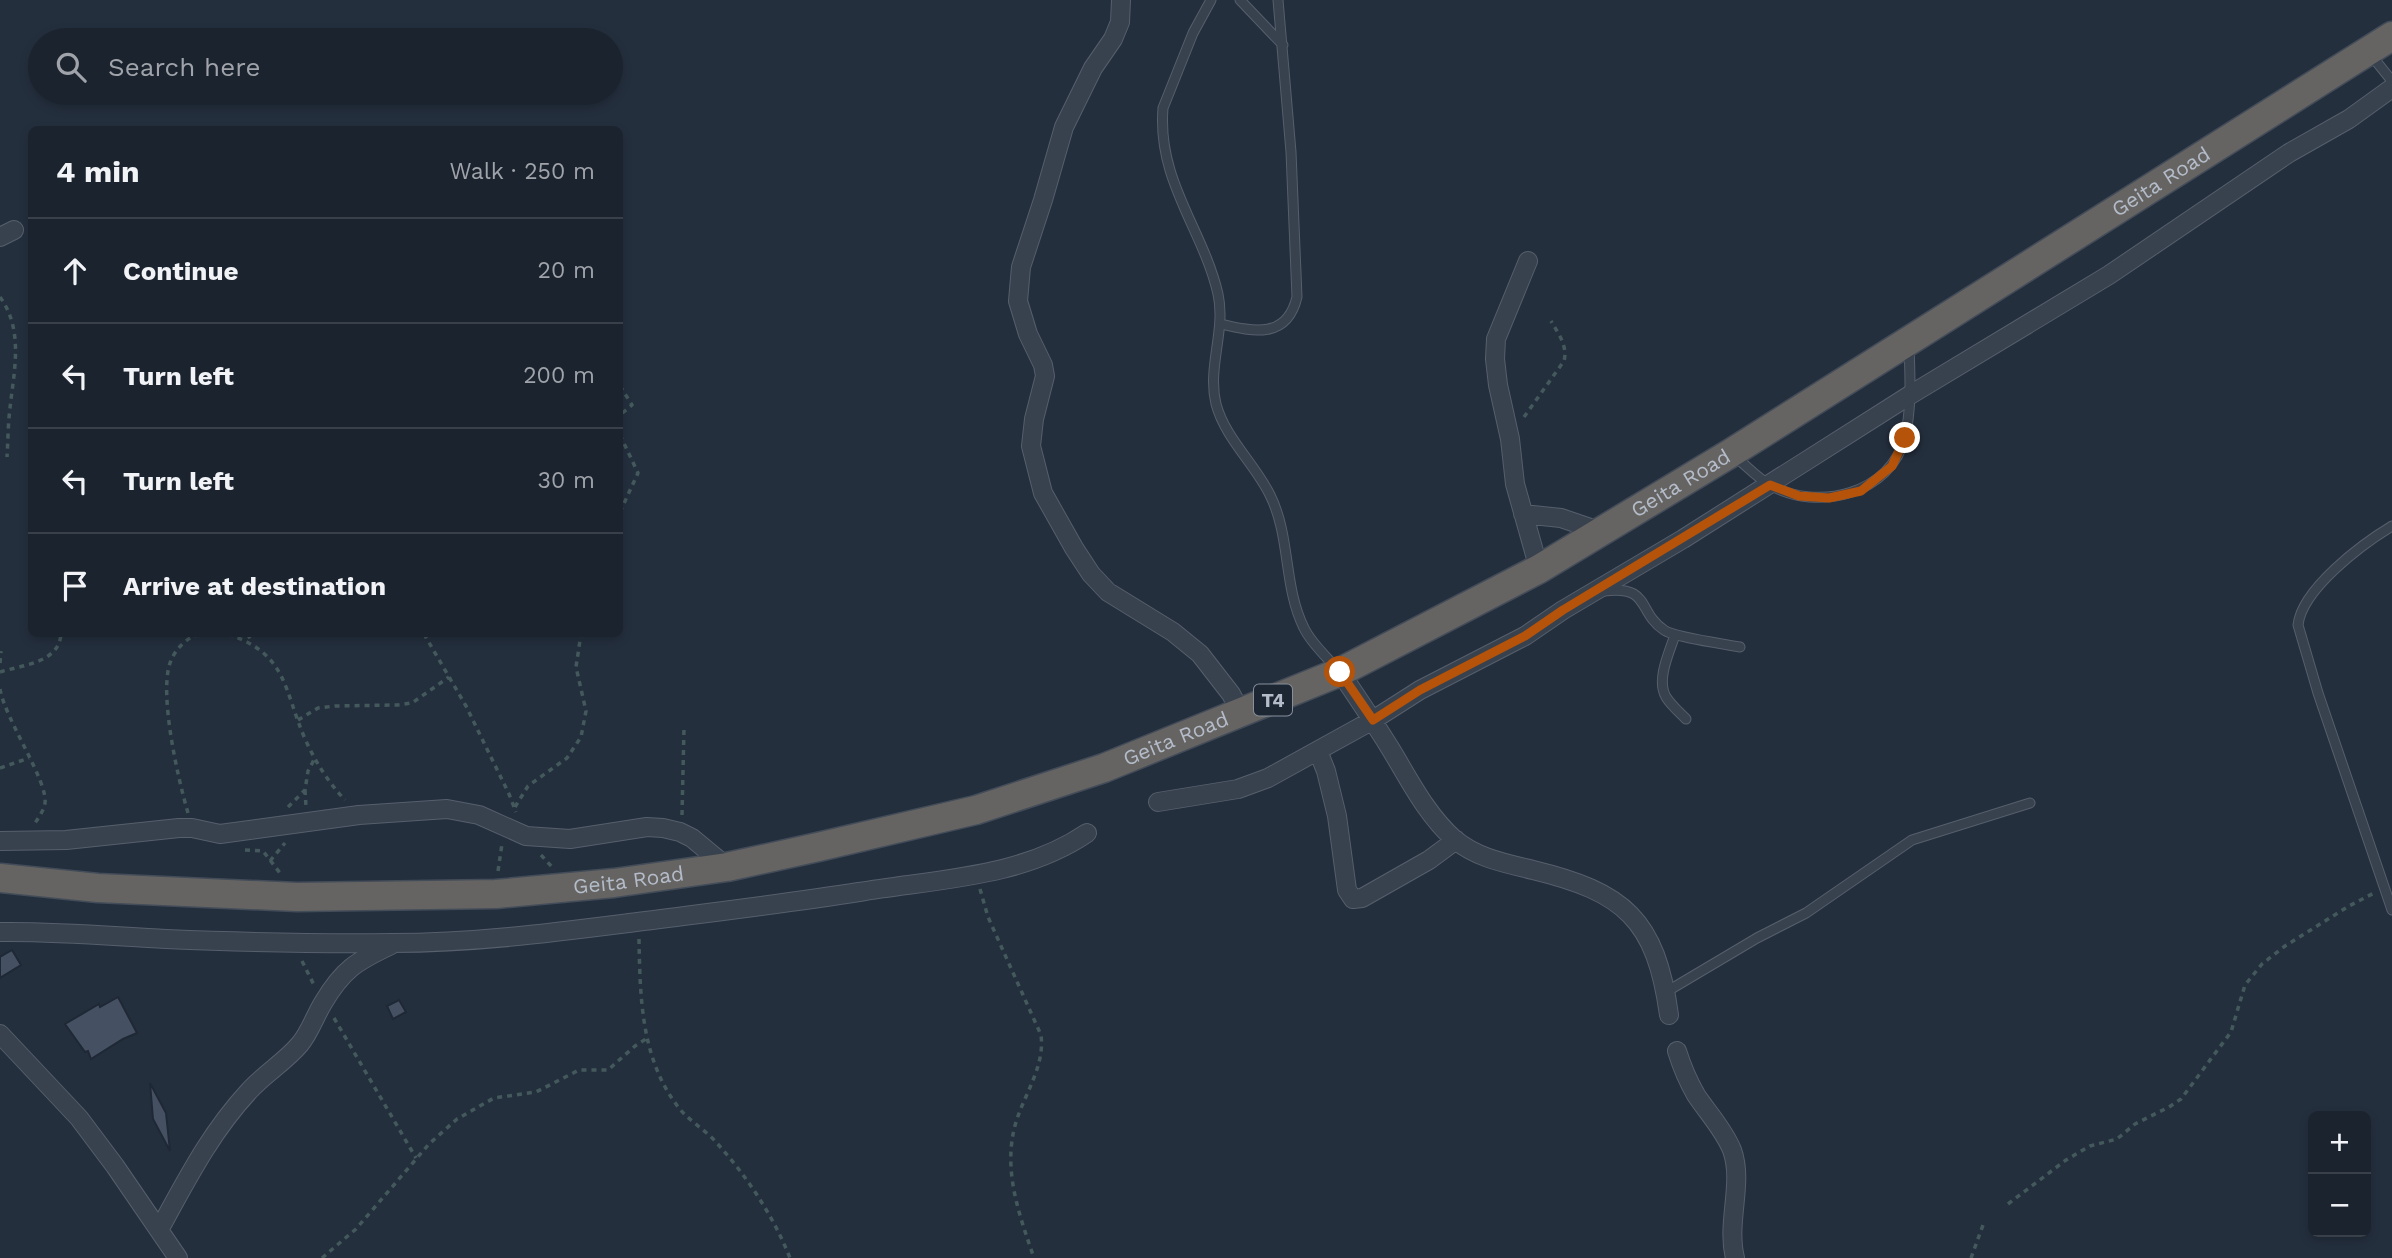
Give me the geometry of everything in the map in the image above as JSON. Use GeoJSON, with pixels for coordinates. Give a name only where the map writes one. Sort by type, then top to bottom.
{"type":"FeatureCollection","features":[{"type":"Feature","properties":{"kind":"highway","name":"Geita Road"},"geometry":{"type":"LineString","coordinates":[[0,878],[98,888],[297,898],[496,894],[569,888],[727,867],[976,810],[1104,768],[1340,672],[1539,569],[1731,453],[2392,36]]}},
{"type":"Feature","properties":{"kind":"street"},"geometry":{"type":"LineString","coordinates":[[1121,0],[1120,22],[1113,39],[1093,68],[1064,127],[1044,200],[1021,267],[1018,301],[1045,376],[1034,419],[1031,446],[1043,493],[1073,548],[1091,574],[1108,592],[1173,632],[1200,653],[1224,683],[1241,713]]}},
{"type":"Feature","properties":{"kind":"street"},"geometry":{"type":"LineString","coordinates":[[1158,802],[1238,789],[1268,778],[1373,720],[1420,690],[1525,636],[1592,592],[2109,275],[2289,153],[2349,118],[2392,88]]}},
{"type":"Feature","properties":{"kind":"street"},"geometry":{"type":"LineString","coordinates":[[1528,261],[1496,339],[1498,385],[1510,439],[1515,484],[1539,569]]}},
{"type":"Feature","properties":{"kind":"street"},"geometry":{"type":"LineString","coordinates":[[1523,514],[1561,518],[1602,531]]}},
{"type":"Feature","properties":{"kind":"street"},"geometry":{"type":"LineString","coordinates":[[1340,672],[1373,720],[1428,811],[1456,840],[1471,851],[1495,861],[1574,880],[1620,904],[1637,921],[1649,940],[1666,992],[1669,1015]]}},
{"type":"Feature","properties":{"kind":"street"},"geometry":{"type":"LineString","coordinates":[[1318,751],[1338,816],[1346,890],[1353,899],[1362,898],[1429,860],[1456,840]]}},
{"type":"Feature","properties":{"kind":"street"},"geometry":{"type":"LineString","coordinates":[[0,841],[66,841],[192,828],[216,834],[359,815],[447,809],[479,816],[526,836],[570,839],[653,827],[680,832],[692,838],[727,867]]}},
{"type":"Feature","properties":{"kind":"street"},"geometry":{"type":"LineString","coordinates":[[0,932],[44,931],[294,943],[393,943],[514,937],[786,903],[981,873],[1041,858],[1087,833]]}},
{"type":"Feature","properties":{"kind":"street"},"geometry":{"type":"LineString","coordinates":[[159,1230],[205,1145],[248,1093],[297,1047],[308,1033],[324,1002],[352,966],[393,943]]}},
{"type":"Feature","properties":{"kind":"street"},"geometry":{"type":"LineString","coordinates":[[0,1034],[79,1118],[178,1258]]}},
{"type":"Feature","properties":{"kind":"street"},"geometry":{"type":"LineString","coordinates":[[1677,1051],[1682,1068],[1696,1094],[1732,1150],[1736,1185],[1731,1241],[1735,1258]]}},
{"type":"Feature","properties":{"kind":"lane"},"geometry":{"type":"LineString","coordinates":[[1211,0],[1193,33],[1166,99],[1162,119],[1169,172],[1218,295],[1221,324],[1214,362],[1216,405],[1225,427],[1271,496],[1278,515],[1297,611],[1305,630],[1340,672]]}},
{"type":"Feature","properties":{"kind":"lane"},"geometry":{"type":"LineString","coordinates":[[1240,0],[1284,46]]}},
{"type":"Feature","properties":{"kind":"lane"},"geometry":{"type":"LineString","coordinates":[[1221,324],[1249,330],[1280,326],[1294,313],[1297,297],[1284,46],[1279,0]]}},
{"type":"Feature","properties":{"kind":"lane"},"geometry":{"type":"LineString","coordinates":[[2367,51],[2392,81]]}},
{"type":"Feature","properties":{"kind":"lane"},"geometry":{"type":"LineString","coordinates":[[1731,453],[1770,485],[1799,496],[1829,498],[1861,491],[1892,466],[1905,438],[1910,396],[1909,341]]}},
{"type":"Feature","properties":{"kind":"lane"},"geometry":{"type":"LineString","coordinates":[[2392,526],[2373,538],[2324,581],[2305,604],[2298,625],[2318,693],[2392,910]]}},
{"type":"Feature","properties":{"kind":"lane"},"geometry":{"type":"LineString","coordinates":[[1592,592],[1615,589],[1635,594],[1664,631],[1740,647]]}},
{"type":"Feature","properties":{"kind":"lane"},"geometry":{"type":"LineString","coordinates":[[1675,635],[1663,686],[1665,695],[1686,719]]}},
{"type":"Feature","properties":{"kind":"lane"},"geometry":{"type":"LineString","coordinates":[[1666,992],[1768,932],[1806,913],[1912,840],[2030,803]]}},
{"type":"Feature","properties":{"kind":"path"},"geometry":{"type":"LineString","coordinates":[[0,297],[9,316],[16,363],[9,409],[7,457]]}},
{"type":"Feature","properties":{"kind":"path"},"geometry":{"type":"LineString","coordinates":[[1510,439],[1564,361],[1564,345],[1551,321]]}},
{"type":"Feature","properties":{"kind":"path"},"geometry":{"type":"LineString","coordinates":[[623,391],[632,405],[623,412]]}},
{"type":"Feature","properties":{"kind":"path"},"geometry":{"type":"LineString","coordinates":[[623,441],[638,473],[623,506]]}},
{"type":"Feature","properties":{"kind":"path"},"geometry":{"type":"LineString","coordinates":[[0,672],[26,666],[48,656],[59,645],[60,637]]}},
{"type":"Feature","properties":{"kind":"path"},"geometry":{"type":"LineString","coordinates":[[192,828],[178,771],[167,692],[170,663],[186,641],[195,637]]}},
{"type":"Feature","properties":{"kind":"path"},"geometry":{"type":"LineString","coordinates":[[237,637],[251,642],[268,656],[278,670],[315,758],[338,792],[359,815]]}},
{"type":"Feature","properties":{"kind":"path"},"geometry":{"type":"LineString","coordinates":[[248,637],[251,642]]}},
{"type":"Feature","properties":{"kind":"path"},"geometry":{"type":"LineString","coordinates":[[426,637],[466,706],[514,807]]}},
{"type":"Feature","properties":{"kind":"path"},"geometry":{"type":"LineString","coordinates":[[496,894],[500,854],[514,807],[528,786],[567,758],[581,737],[586,711],[576,667],[581,637]]}},
{"type":"Feature","properties":{"kind":"path"},"geometry":{"type":"LineString","coordinates":[[0,663],[1,651]]}},
{"type":"Feature","properties":{"kind":"path"},"geometry":{"type":"LineString","coordinates":[[298,720],[318,708],[335,705],[412,703],[449,677]]}},
{"type":"Feature","properties":{"kind":"path"},"geometry":{"type":"LineString","coordinates":[[0,689],[7,714],[46,799],[24,841]]}},
{"type":"Feature","properties":{"kind":"path"},"geometry":{"type":"LineString","coordinates":[[680,832],[684,728]]}},
{"type":"Feature","properties":{"kind":"path"},"geometry":{"type":"LineString","coordinates":[[0,768],[29,758]]}},
{"type":"Feature","properties":{"kind":"path"},"geometry":{"type":"LineString","coordinates":[[276,826],[290,804],[305,790],[308,771],[315,758]]}},
{"type":"Feature","properties":{"kind":"path"},"geometry":{"type":"LineString","coordinates":[[216,834],[243,850],[262,852],[297,898]]}},
{"type":"Feature","properties":{"kind":"path"},"geometry":{"type":"LineString","coordinates":[[526,836],[569,888]]}},
{"type":"Feature","properties":{"kind":"path"},"geometry":{"type":"LineString","coordinates":[[981,873],[980,892],[983,904],[1041,1035],[1043,1046],[1040,1063],[1015,1124],[1011,1158],[1015,1202],[1034,1258]]}},
{"type":"Feature","properties":{"kind":"path"},"geometry":{"type":"LineString","coordinates":[[2008,1204],[2090,1146],[2117,1139],[2135,1124],[2181,1099],[2231,1032],[2245,985],[2262,964],[2285,946],[2349,906],[2385,888]]}},
{"type":"Feature","properties":{"kind":"path"},"geometry":{"type":"LineString","coordinates":[[638,922],[639,971],[646,1039],[654,1063],[676,1104],[734,1163],[770,1216],[790,1258]]}},
{"type":"Feature","properties":{"kind":"path"},"geometry":{"type":"LineString","coordinates":[[294,943],[324,1002],[365,1067],[416,1158]]}},
{"type":"Feature","properties":{"kind":"path"},"geometry":{"type":"LineString","coordinates":[[322,1258],[356,1229],[442,1131],[479,1105],[494,1098],[536,1092],[579,1070],[608,1070],[646,1039]]}},
{"type":"Feature","properties":{"kind":"path"},"geometry":{"type":"LineString","coordinates":[[1971,1258],[1983,1225]]}},
{"type":"Feature","properties":{"kind":"building"},"geometry":{"type":"Polygon","coordinates":[[[12,950],[21,965],[0,978],[0,957],[12,950]]]}},
{"type":"Feature","properties":{"kind":"building"},"geometry":{"type":"Polygon","coordinates":[[[118,997],[137,1033],[91,1059],[88,1051],[85,1052],[65,1024],[99,1004],[100,1007],[118,997]]]}},
{"type":"Feature","properties":{"kind":"building"},"geometry":{"type":"Polygon","coordinates":[[[399,1000],[406,1012],[393,1019],[387,1006],[399,1000]]]}},
{"type":"Feature","properties":{"kind":"building"},"geometry":{"type":"Polygon","coordinates":[[[150,1083],[166,1113],[170,1151],[153,1119],[150,1083]]]}},
{"type":"Feature","properties":{"kind":"route"},"geometry":{"type":"LineString","coordinates":[[1340,672],[1373,720],[1420,690],[1525,636],[1563,610],[1770,485],[1799,496],[1829,498],[1861,491],[1892,466],[1905,438]]}}]}
